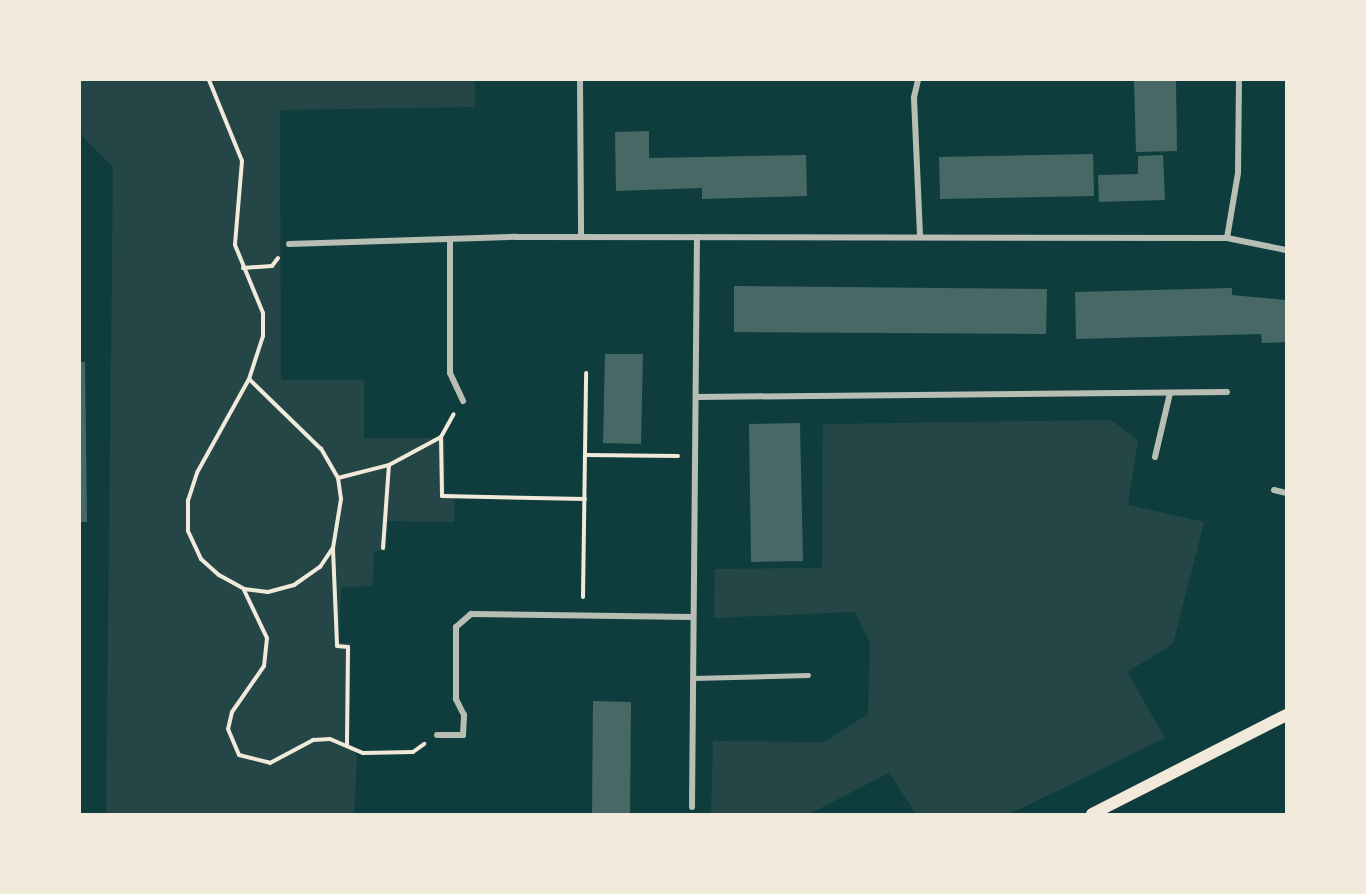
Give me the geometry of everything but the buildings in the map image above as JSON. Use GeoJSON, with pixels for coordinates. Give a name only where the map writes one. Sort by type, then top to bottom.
{"type":"FeatureCollection","features":[{"type":"Feature","properties":{"kind":"main road"},"geometry":{"type":"LineString","coordinates":[[1092,814],[1287,715]]}},
{"type":"Feature","properties":{"kind":"street"},"geometry":{"type":"LineString","coordinates":[[580,80],[581,237]]}},
{"type":"Feature","properties":{"kind":"street"},"geometry":{"type":"LineString","coordinates":[[918,80],[920,237]]}},
{"type":"Feature","properties":{"kind":"street"},"geometry":{"type":"LineString","coordinates":[[1227,238],[1238,173],[1239,80]]}},
{"type":"Feature","properties":{"kind":"street"},"geometry":{"type":"LineString","coordinates":[[289,244],[581,237],[1227,238],[1287,250]]}},
{"type":"Feature","properties":{"kind":"street"},"geometry":{"type":"LineString","coordinates":[[692,807],[692,617],[698,237]]}},
{"type":"Feature","properties":{"kind":"street"},"geometry":{"type":"LineString","coordinates":[[450,239],[450,373],[464,402]]}},
{"type":"Feature","properties":{"kind":"street"},"geometry":{"type":"LineString","coordinates":[[697,397],[1227,392]]}},
{"type":"Feature","properties":{"kind":"street"},"geometry":{"type":"LineString","coordinates":[[1155,457],[1170,393]]}},
{"type":"Feature","properties":{"kind":"street"},"geometry":{"type":"LineString","coordinates":[[1274,490],[1287,493]]}},
{"type":"Feature","properties":{"kind":"street"},"geometry":{"type":"LineString","coordinates":[[437,735],[463,735],[464,715],[456,699],[456,627],[471,614],[692,617]]}},
{"type":"Feature","properties":{"kind":"lane"},"geometry":{"type":"LineString","coordinates":[[693,678],[808,675]]}},
{"type":"Feature","properties":{"kind":"path"},"geometry":{"type":"LineString","coordinates":[[209,80],[242,161],[235,245],[263,313],[263,336],[249,379],[188,500],[188,531],[201,559],[244,589],[267,638],[264,666],[232,712],[228,729],[239,755],[270,763],[313,740],[347,744],[363,753],[413,752],[437,735]]}},
{"type":"Feature","properties":{"kind":"path"},"geometry":{"type":"LineString","coordinates":[[243,268],[272,266],[289,244]]}},
{"type":"Feature","properties":{"kind":"path"},"geometry":{"type":"LineString","coordinates":[[583,616],[586,373]]}},
{"type":"Feature","properties":{"kind":"path"},"geometry":{"type":"LineString","coordinates":[[249,379],[321,449],[338,478],[340,522],[333,548],[337,646],[348,647],[347,744]]}},
{"type":"Feature","properties":{"kind":"path"},"geometry":{"type":"LineString","coordinates":[[338,478],[389,465],[441,434],[442,496],[585,499]]}},
{"type":"Feature","properties":{"kind":"path"},"geometry":{"type":"LineString","coordinates":[[586,455],[696,456]]}},
{"type":"Feature","properties":{"kind":"path"},"geometry":{"type":"LineString","coordinates":[[383,548],[389,465]]}},
{"type":"Feature","properties":{"kind":"path"},"geometry":{"type":"LineString","coordinates":[[244,589],[268,591],[294,585],[333,548]]}},
{"type":"Feature","properties":{"kind":"shaded area"},"geometry":{"type":"Polygon","coordinates":[[[80,80],[475,80],[475,107],[280,110],[281,380],[364,380],[364,438],[445,438],[445,493],[455,493],[454,522],[388,521],[386,551],[374,551],[373,586],[341,587],[339,643],[351,643],[349,740],[357,756],[354,814],[106,814],[113,167],[80,134],[80,80]]]}},
{"type":"Feature","properties":{"kind":"shaded area"},"geometry":{"type":"Polygon","coordinates":[[[1111,420],[1138,440],[1128,505],[1204,522],[1173,644],[1127,672],[1165,738],[1010,814],[916,814],[889,773],[809,814],[711,814],[713,741],[824,742],[868,714],[870,643],[855,612],[714,618],[715,569],[822,568],[823,424],[1111,420]]]}}]}
